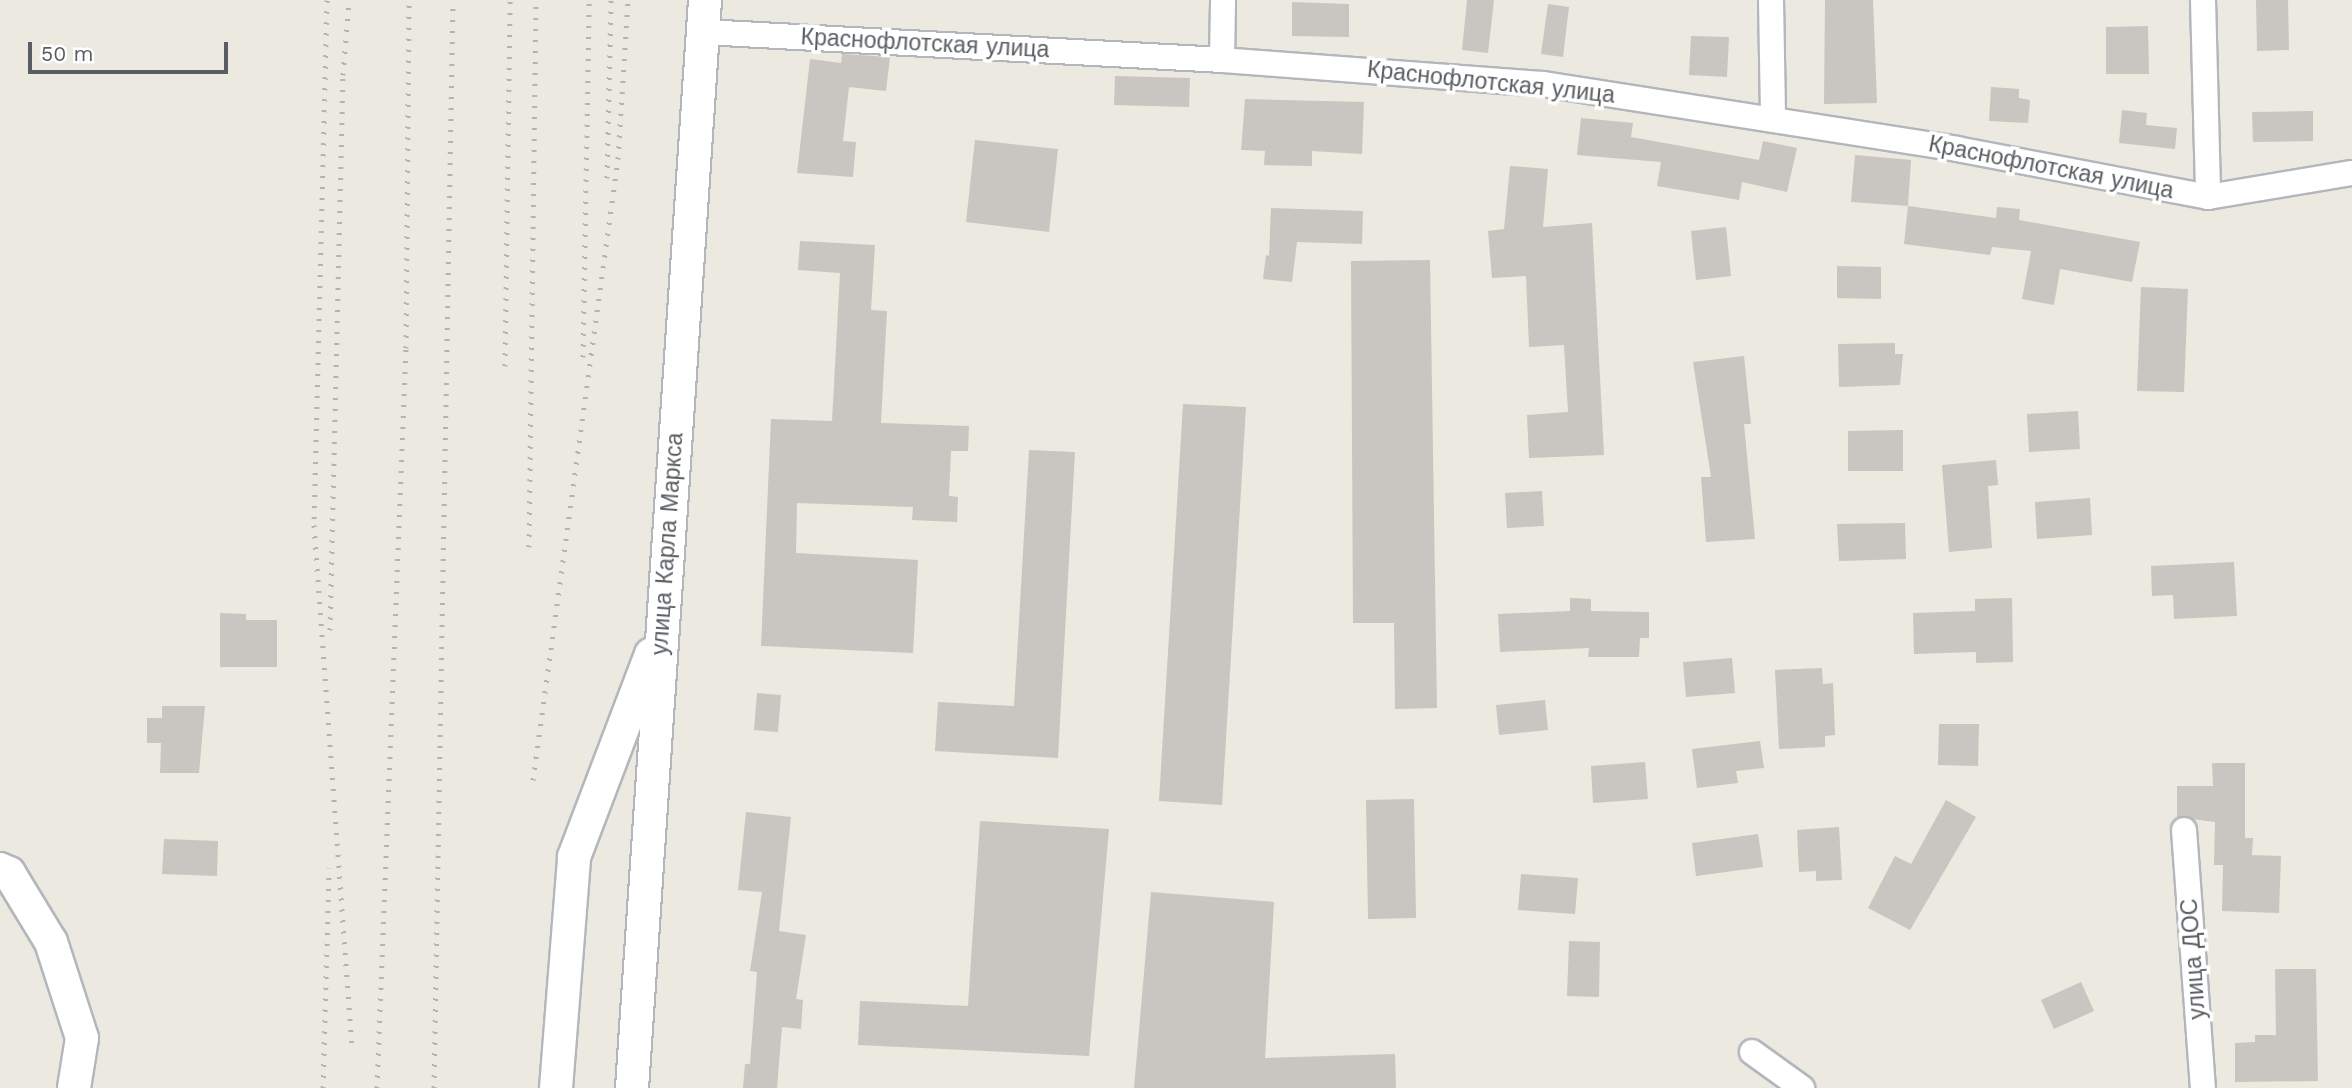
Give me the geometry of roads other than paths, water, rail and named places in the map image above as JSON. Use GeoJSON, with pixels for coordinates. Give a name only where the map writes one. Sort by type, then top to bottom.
{"type":"FeatureCollection","features":[{"type":"Feature","properties":{"kind":"street","name":"улица Карла Маркса"},"geometry":{"type":"LineString","coordinates":[[632,1088],[705,0]]}},
{"type":"Feature","properties":{"kind":"street"},"geometry":{"type":"LineString","coordinates":[[1222,60],[1223,0]]}},
{"type":"Feature","properties":{"kind":"street"},"geometry":{"type":"LineString","coordinates":[[1771,0],[1773,120]]}},
{"type":"Feature","properties":{"kind":"street"},"geometry":{"type":"LineString","coordinates":[[2203,0],[2208,197]]}},
{"type":"Feature","properties":{"kind":"street","name":"Краснофлотская улица"},"geometry":{"type":"LineString","coordinates":[[704,32],[1222,60],[1543,84],[1773,120],[2208,197],[2352,173]]}},
{"type":"Feature","properties":{"kind":"street"},"geometry":{"type":"LineString","coordinates":[[556,1088],[575,857],[663,623]]}},
{"type":"Feature","properties":{"kind":"street","name":"улица ДОС"},"geometry":{"type":"LineString","coordinates":[[2184,831],[2203,1088]]}},
{"type":"Feature","properties":{"kind":"street"},"geometry":{"type":"LineString","coordinates":[[3,865],[51,942],[82,1038],[74,1088]]}},
{"type":"Feature","properties":{"kind":"street"},"geometry":{"type":"LineString","coordinates":[[1752,1052],[1802,1088]]}},
{"type":"Feature","properties":{"kind":"railway"},"geometry":{"type":"LineString","coordinates":[[327,0],[314,525],[352,1048]]}},
{"type":"Feature","properties":{"kind":"railway"},"geometry":{"type":"LineString","coordinates":[[330,630],[343,75],[349,0]]}},
{"type":"Feature","properties":{"kind":"railway"},"geometry":{"type":"LineString","coordinates":[[377,1088],[406,348],[409,0]]}},
{"type":"Feature","properties":{"kind":"railway"},"geometry":{"type":"LineString","coordinates":[[434,1088],[453,0]]}},
{"type":"Feature","properties":{"kind":"railway"},"geometry":{"type":"LineString","coordinates":[[505,366],[510,0]]}},
{"type":"Feature","properties":{"kind":"railway"},"geometry":{"type":"LineString","coordinates":[[529,547],[536,0]]}},
{"type":"Feature","properties":{"kind":"railway"},"geometry":{"type":"LineString","coordinates":[[583,357],[589,0]]}},
{"type":"Feature","properties":{"kind":"railway"},"geometry":{"type":"LineString","coordinates":[[607,178],[611,0]]}},
{"type":"Feature","properties":{"kind":"railway"},"geometry":{"type":"LineString","coordinates":[[533,780],[618,159],[628,0]]}},
{"type":"Feature","properties":{"kind":"railway"},"geometry":{"type":"LineString","coordinates":[[323,1088],[329,868]]}}]}
